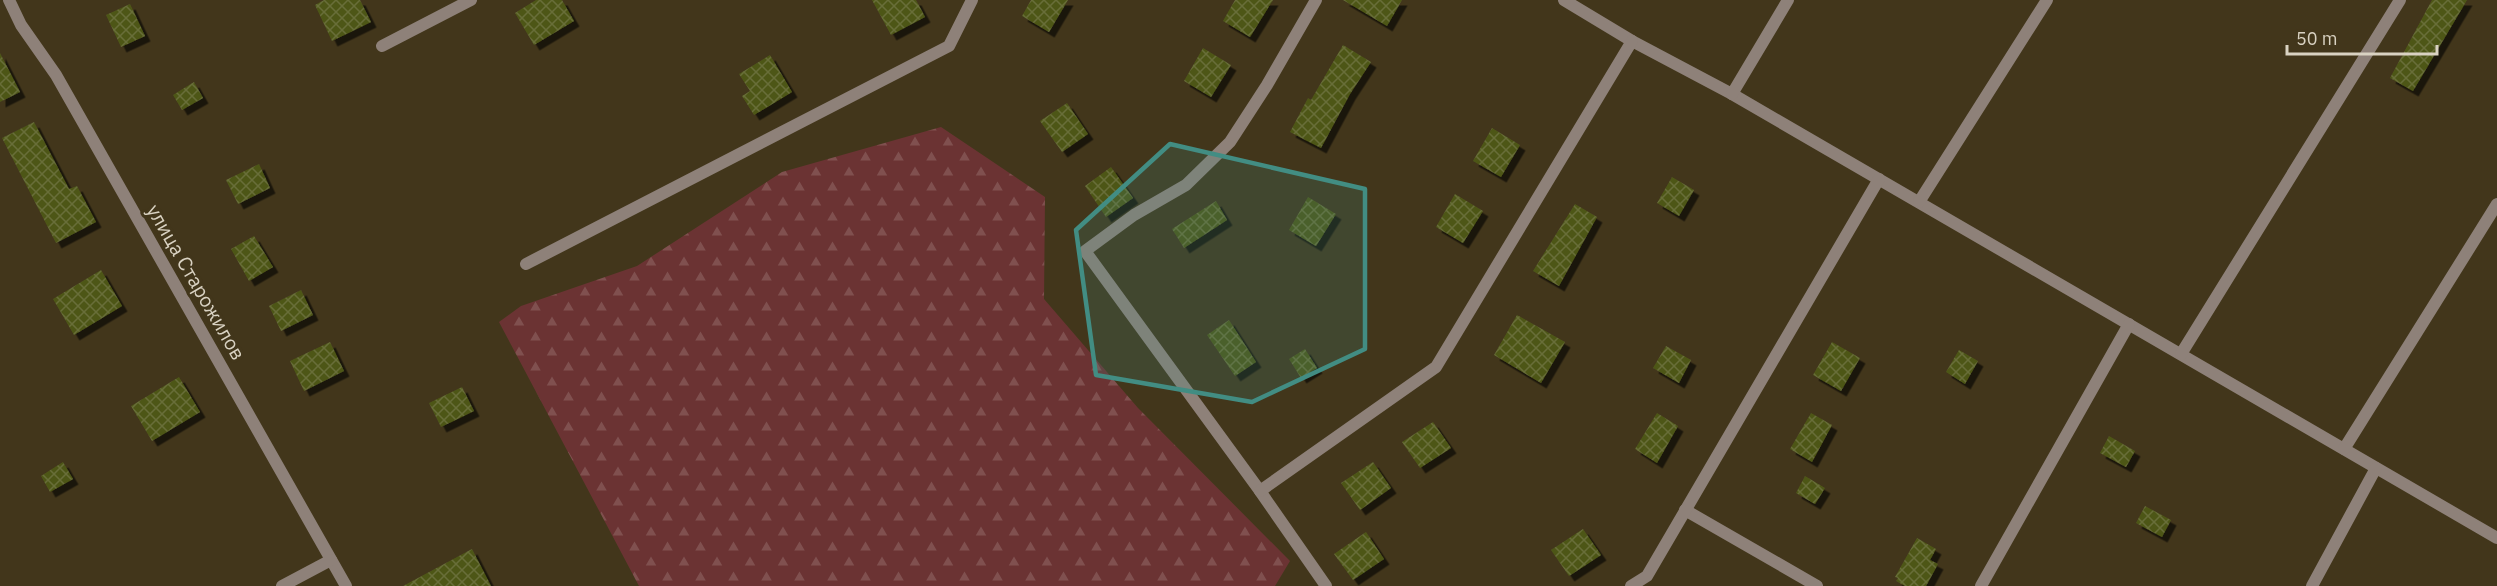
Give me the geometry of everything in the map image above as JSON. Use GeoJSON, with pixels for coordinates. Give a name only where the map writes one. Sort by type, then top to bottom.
{"type":"FeatureCollection","features":[{"type":"Feature","properties":{"kind":"street","name":"улица Старожилов"},"geometry":{"type":"LineString","coordinates":[[9,0],[21,25],[56,75],[346,586]]}},
{"type":"Feature","properties":{"kind":"street"},"geometry":{"type":"LineString","coordinates":[[382,46],[471,0]]}},
{"type":"Feature","properties":{"kind":"street"},"geometry":{"type":"LineString","coordinates":[[526,264],[949,46],[972,0]]}},
{"type":"Feature","properties":{"kind":"street"},"geometry":{"type":"LineString","coordinates":[[1317,0],[1268,85],[1230,142],[1186,184],[1134,215],[1085,251],[1260,491],[1326,586]]}},
{"type":"Feature","properties":{"kind":"street"},"geometry":{"type":"LineString","coordinates":[[1564,0],[1632,41],[1732,94],[2497,538]]}},
{"type":"Feature","properties":{"kind":"street"},"geometry":{"type":"LineString","coordinates":[[1732,94],[1788,0]]}},
{"type":"Feature","properties":{"kind":"street"},"geometry":{"type":"LineString","coordinates":[[1918,202],[2048,0]]}},
{"type":"Feature","properties":{"kind":"street"},"geometry":{"type":"LineString","coordinates":[[2181,354],[2400,0]]}},
{"type":"Feature","properties":{"kind":"street"},"geometry":{"type":"LineString","coordinates":[[1260,491],[1437,367],[1632,41]]}},
{"type":"Feature","properties":{"kind":"street"},"geometry":{"type":"LineString","coordinates":[[1630,586],[1647,576],[1879,179]]}},
{"type":"Feature","properties":{"kind":"street"},"geometry":{"type":"LineString","coordinates":[[2344,449],[2497,204]]}},
{"type":"Feature","properties":{"kind":"street"},"geometry":{"type":"LineString","coordinates":[[1981,586],[2129,324]]}},
{"type":"Feature","properties":{"kind":"street"},"geometry":{"type":"LineString","coordinates":[[2312,586],[2376,468]]}},
{"type":"Feature","properties":{"kind":"street"},"geometry":{"type":"LineString","coordinates":[[1685,510],[1817,586]]}},
{"type":"Feature","properties":{"kind":"street"},"geometry":{"type":"LineString","coordinates":[[282,586],[331,560]]}},
{"type":"Feature","properties":{"kind":"highlighted area"},"geometry":{"type":"Polygon","coordinates":[[[1170,144],[1365,189],[1365,349],[1252,402],[1096,375],[1076,230],[1170,144]]]}},
{"type":"Feature","properties":{"kind":"green space"},"geometry":{"type":"Polygon","coordinates":[[[941,127],[1045,197],[1044,299],[1138,408],[1290,561],[1275,586],[639,586],[499,322],[521,306],[637,266],[782,172],[941,127]]]}},
{"type":"Feature","properties":{"kind":"building"},"geometry":{"type":"Polygon","coordinates":[[[324,0],[360,0],[371,22],[332,41],[315,5],[324,0]]]}},
{"type":"Feature","properties":{"kind":"building"},"geometry":{"type":"Polygon","coordinates":[[[536,0],[562,0],[574,21],[534,45],[515,13],[536,0]]]}},
{"type":"Feature","properties":{"kind":"building"},"geometry":{"type":"Polygon","coordinates":[[[872,0],[916,0],[925,17],[891,35],[872,0]]]}},
{"type":"Feature","properties":{"kind":"building"},"geometry":{"type":"Polygon","coordinates":[[[1031,0],[1068,0],[1049,32],[1022,16],[1031,0]]]}},
{"type":"Feature","properties":{"kind":"building"},"geometry":{"type":"Polygon","coordinates":[[[1235,0],[1273,0],[1250,37],[1223,21],[1235,0]]]}},
{"type":"Feature","properties":{"kind":"building"},"geometry":{"type":"Polygon","coordinates":[[[1343,0],[1402,0],[1387,26],[1343,0]]]}},
{"type":"Feature","properties":{"kind":"building"},"geometry":{"type":"Polygon","coordinates":[[[2432,0],[2467,0],[2413,91],[2390,78],[2432,0]]]}},
{"type":"Feature","properties":{"kind":"building"},"geometry":{"type":"Polygon","coordinates":[[[130,4],[145,36],[121,47],[106,15],[130,4]]]}},
{"type":"Feature","properties":{"kind":"building"},"geometry":{"type":"Polygon","coordinates":[[[1343,45],[1371,62],[1350,94],[1321,148],[1290,132],[1308,98],[1311,100],[1343,45]]]}},
{"type":"Feature","properties":{"kind":"building"},"geometry":{"type":"Polygon","coordinates":[[[1203,48],[1231,65],[1211,97],[1184,81],[1203,48]]]}},
{"type":"Feature","properties":{"kind":"building"},"geometry":{"type":"Polygon","coordinates":[[[0,53],[20,92],[0,102],[0,53]]]}},
{"type":"Feature","properties":{"kind":"building"},"geometry":{"type":"Polygon","coordinates":[[[770,55],[792,92],[754,115],[742,96],[750,91],[739,74],[770,55]]]}},
{"type":"Feature","properties":{"kind":"building"},"geometry":{"type":"Polygon","coordinates":[[[194,82],[203,98],[182,110],[173,95],[194,82]]]}},
{"type":"Feature","properties":{"kind":"building"},"geometry":{"type":"Polygon","coordinates":[[[1067,103],[1088,134],[1062,152],[1040,121],[1067,103]]]}},
{"type":"Feature","properties":{"kind":"building"},"geometry":{"type":"Polygon","coordinates":[[[34,122],[69,189],[77,186],[96,222],[56,243],[2,138],[34,122]]]}},
{"type":"Feature","properties":{"kind":"building"},"geometry":{"type":"Polygon","coordinates":[[[1492,128],[1520,145],[1501,177],[1473,161],[1492,128]]]}},
{"type":"Feature","properties":{"kind":"building"},"geometry":{"type":"Polygon","coordinates":[[[259,164],[270,188],[238,204],[226,180],[259,164]]]}},
{"type":"Feature","properties":{"kind":"building"},"geometry":{"type":"Polygon","coordinates":[[[1111,167],[1133,198],[1106,217],[1085,186],[1111,167]]]}},
{"type":"Feature","properties":{"kind":"building"},"geometry":{"type":"Polygon","coordinates":[[[1672,177],[1694,190],[1679,216],[1657,203],[1672,177]]]}},
{"type":"Feature","properties":{"kind":"building"},"geometry":{"type":"Polygon","coordinates":[[[1455,194],[1483,211],[1463,243],[1436,227],[1455,194]]]}},
{"type":"Feature","properties":{"kind":"building"},"geometry":{"type":"Polygon","coordinates":[[[1308,197],[1336,214],[1316,246],[1289,230],[1308,197]]]}},
{"type":"Feature","properties":{"kind":"building"},"geometry":{"type":"Polygon","coordinates":[[[1216,201],[1227,220],[1184,248],[1172,229],[1216,201]]]}},
{"type":"Feature","properties":{"kind":"building"},"geometry":{"type":"Polygon","coordinates":[[[1575,204],[1597,217],[1559,286],[1533,271],[1575,204]]]}},
{"type":"Feature","properties":{"kind":"building"},"geometry":{"type":"Polygon","coordinates":[[[254,236],[273,267],[249,281],[231,249],[254,236]]]}},
{"type":"Feature","properties":{"kind":"building"},"geometry":{"type":"Polygon","coordinates":[[[101,270],[122,306],[74,335],[53,299],[101,270]]]}},
{"type":"Feature","properties":{"kind":"building"},"geometry":{"type":"Polygon","coordinates":[[[301,290],[313,315],[281,331],[269,306],[301,290]]]}},
{"type":"Feature","properties":{"kind":"building"},"geometry":{"type":"Polygon","coordinates":[[[1517,315],[1565,342],[1541,383],[1494,355],[1517,315]]]}},
{"type":"Feature","properties":{"kind":"building"},"geometry":{"type":"Polygon","coordinates":[[[1229,320],[1256,362],[1235,376],[1207,335],[1229,320]]]}},
{"type":"Feature","properties":{"kind":"building"},"geometry":{"type":"Polygon","coordinates":[[[330,342],[344,371],[304,391],[290,361],[330,342]]]}},
{"type":"Feature","properties":{"kind":"building"},"geometry":{"type":"Polygon","coordinates":[[[1832,342],[1860,358],[1841,391],[1813,375],[1832,342]]]}},
{"type":"Feature","properties":{"kind":"building"},"geometry":{"type":"Polygon","coordinates":[[[1666,346],[1691,360],[1679,383],[1653,368],[1666,346]]]}},
{"type":"Feature","properties":{"kind":"building"},"geometry":{"type":"Polygon","coordinates":[[[1305,349],[1317,368],[1301,378],[1289,359],[1305,349]]]}},
{"type":"Feature","properties":{"kind":"building"},"geometry":{"type":"Polygon","coordinates":[[[1959,350],[1978,361],[1965,384],[1946,372],[1959,350]]]}},
{"type":"Feature","properties":{"kind":"building"},"geometry":{"type":"Polygon","coordinates":[[[179,377],[200,412],[152,441],[131,406],[179,377]]]}},
{"type":"Feature","properties":{"kind":"building"},"geometry":{"type":"Polygon","coordinates":[[[462,387],[474,411],[441,427],[429,403],[462,387]]]}},
{"type":"Feature","properties":{"kind":"building"},"geometry":{"type":"Polygon","coordinates":[[[1657,413],[1678,426],[1657,463],[1635,449],[1657,413]]]}},
{"type":"Feature","properties":{"kind":"building"},"geometry":{"type":"Polygon","coordinates":[[[1811,413],[1832,425],[1812,462],[1790,449],[1811,413]]]}},
{"type":"Feature","properties":{"kind":"building"},"geometry":{"type":"Polygon","coordinates":[[[1433,422],[1451,448],[1420,468],[1402,442],[1433,422]]]}},
{"type":"Feature","properties":{"kind":"building"},"geometry":{"type":"Polygon","coordinates":[[[2109,436],[2135,451],[2126,467],[2100,453],[2109,436]]]}},
{"type":"Feature","properties":{"kind":"building"},"geometry":{"type":"Polygon","coordinates":[[[63,462],[73,479],[50,492],[41,476],[63,462]]]}},
{"type":"Feature","properties":{"kind":"building"},"geometry":{"type":"Polygon","coordinates":[[[1373,462],[1391,488],[1360,510],[1341,483],[1373,462]]]}},
{"type":"Feature","properties":{"kind":"building"},"geometry":{"type":"Polygon","coordinates":[[[1805,476],[1825,488],[1815,504],[1796,493],[1805,476]]]}},
{"type":"Feature","properties":{"kind":"building"},"geometry":{"type":"Polygon","coordinates":[[[2145,506],[2171,520],[2162,537],[2136,523],[2145,506]]]}},
{"type":"Feature","properties":{"kind":"building"},"geometry":{"type":"Polygon","coordinates":[[[1583,529],[1601,555],[1569,576],[1551,550],[1583,529]]]}},
{"type":"Feature","properties":{"kind":"building"},"geometry":{"type":"Polygon","coordinates":[[[1366,532],[1384,559],[1353,580],[1334,554],[1366,532]]]}},
{"type":"Feature","properties":{"kind":"building"},"geometry":{"type":"Polygon","coordinates":[[[1917,538],[1936,549],[1930,560],[1938,564],[1926,586],[1905,586],[1896,581],[1898,578],[1895,577],[1917,538]]]}},
{"type":"Feature","properties":{"kind":"building"},"geometry":{"type":"Polygon","coordinates":[[[472,549],[491,586],[403,586],[472,549]]]}}]}
